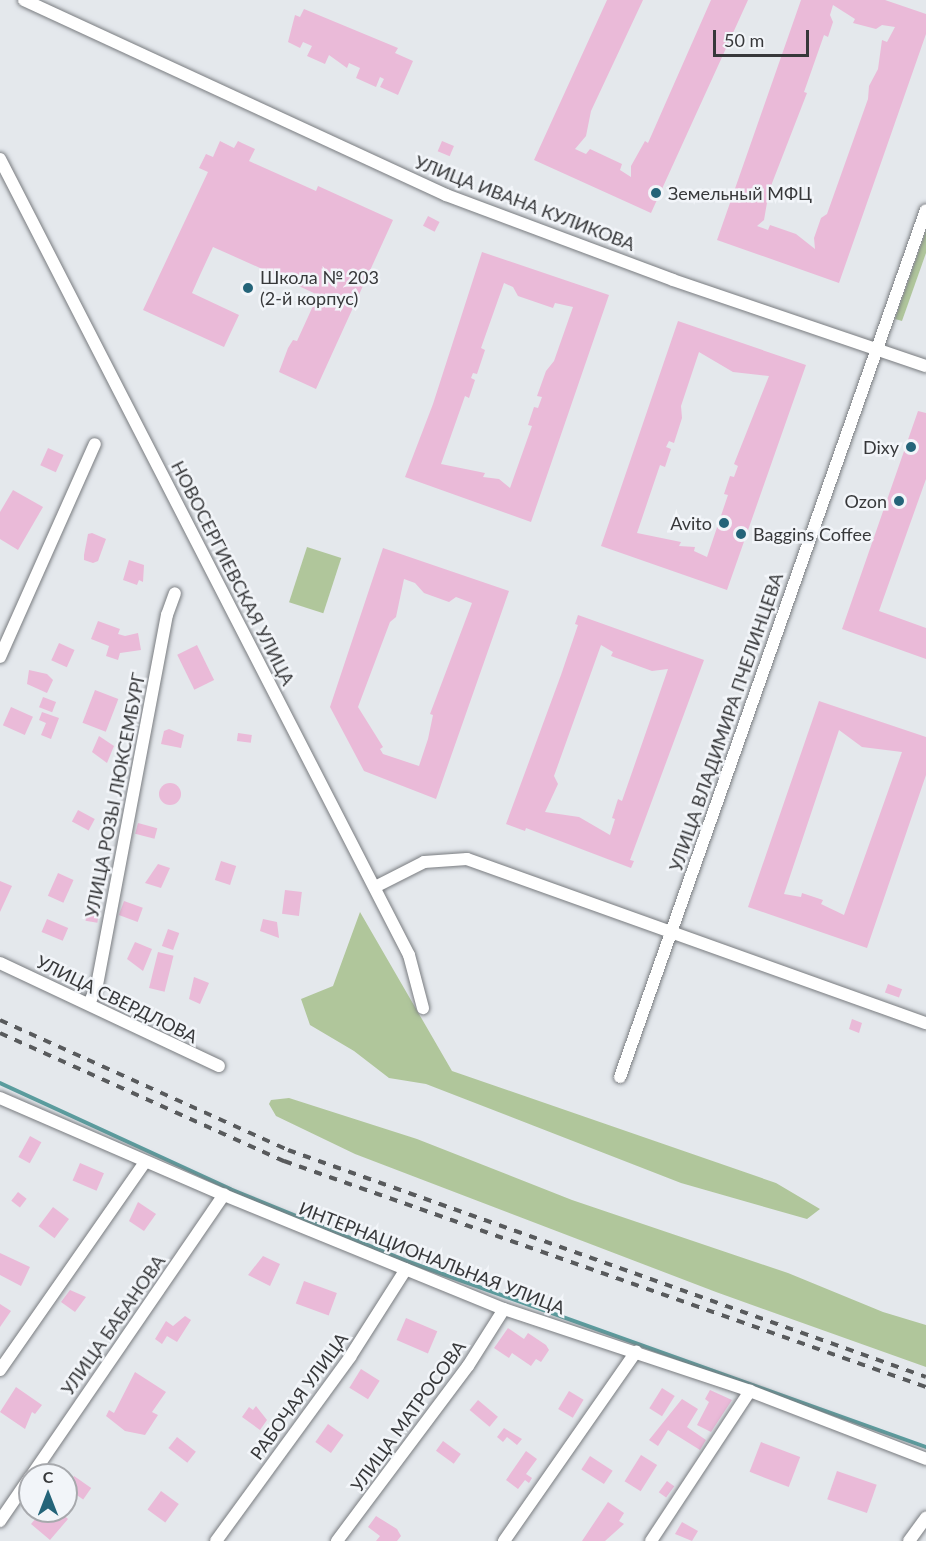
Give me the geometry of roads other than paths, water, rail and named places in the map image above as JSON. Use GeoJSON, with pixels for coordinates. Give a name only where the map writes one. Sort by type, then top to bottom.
{"type":"FeatureCollection","features":[{"type":"Feature","properties":{"kind":"street","name":"УЛИЦА ИВАНА КУЛИКОВА"},"geometry":{"type":"LineString","coordinates":[[24,0],[446,195],[673,279],[926,366]]}},
{"type":"Feature","properties":{"kind":"street","name":"НОВОСЕРГИЕВСКАЯ УЛИЦА"},"geometry":{"type":"LineString","coordinates":[[0,159],[375,886],[409,956],[423,1008]]}},
{"type":"Feature","properties":{"kind":"street","name":"УЛИЦА ВЛАДИМИРА ПЧЕЛИНЦЕВА"},"geometry":{"type":"LineString","coordinates":[[620,1077],[926,210]]}},
{"type":"Feature","properties":{"kind":"street"},"geometry":{"type":"LineString","coordinates":[[0,657],[95,444]]}},
{"type":"Feature","properties":{"kind":"street","name":"УЛИЦА РОЗЫ ЛЮКСЕМБУРГ"},"geometry":{"type":"LineString","coordinates":[[89,1004],[97,985],[167,615],[175,593]]}},
{"type":"Feature","properties":{"kind":"street"},"geometry":{"type":"LineString","coordinates":[[375,886],[424,862],[467,860],[669,934],[926,1023]]}},
{"type":"Feature","properties":{"kind":"street","name":"УЛИЦА СВЕРДЛОВА"},"geometry":{"type":"LineString","coordinates":[[0,963],[219,1066]]}},
{"type":"Feature","properties":{"kind":"street","name":"ИНТЕРНАЦИОНАЛЬНАЯ УЛИЦА"},"geometry":{"type":"LineString","coordinates":[[0,1098],[145,1162],[504,1309],[750,1391],[926,1459]]}},
{"type":"Feature","properties":{"kind":"street"},"geometry":{"type":"LineString","coordinates":[[0,1370],[145,1162]]}},
{"type":"Feature","properties":{"kind":"street","name":"УЛИЦА БАБАНОВА"},"geometry":{"type":"LineString","coordinates":[[40,1463],[224,1195]]}},
{"type":"Feature","properties":{"kind":"street","name":"РАБОЧАЯ УЛИЦА"},"geometry":{"type":"LineString","coordinates":[[216,1541],[351,1357],[406,1269]]}},
{"type":"Feature","properties":{"kind":"street","name":"УЛИЦА МАТРОСОВА"},"geometry":{"type":"LineString","coordinates":[[338,1541],[468,1366],[504,1309]]}},
{"type":"Feature","properties":{"kind":"street"},"geometry":{"type":"LineString","coordinates":[[504,1541],[636,1352]]}},
{"type":"Feature","properties":{"kind":"street"},"geometry":{"type":"LineString","coordinates":[[651,1541],[750,1391]]}},
{"type":"Feature","properties":{"kind":"street","name":"УЛИЦА БАБАНОВА"},"geometry":{"type":"LineString","coordinates":[[0,1521],[18,1495]]}},
{"type":"Feature","properties":{"kind":"street"},"geometry":{"type":"LineString","coordinates":[[909,1541],[926,1518]]}},
{"type":"Feature","properties":{"kind":"waterway"},"geometry":{"type":"LineString","coordinates":[[0,1083],[230,1189],[409,1262],[926,1447]]}},
{"type":"Feature","properties":{"kind":"railway"},"geometry":{"type":"LineString","coordinates":[[0,1020],[288,1150],[926,1377]]}},
{"type":"Feature","properties":{"kind":"railway"},"geometry":{"type":"LineString","coordinates":[[0,1033],[284,1161],[926,1387]]}},
{"type":"Feature","properties":{"kind":"place","name":"Земельный МФЦ"},"geometry":{"type":"Point","coordinates":[656,193]}},
{"type":"Feature","properties":{"kind":"place","name":"Школа № 203 (2-й корпус)"},"geometry":{"type":"Point","coordinates":[248,288]}},
{"type":"Feature","properties":{"kind":"place","name":"Dixy"},"geometry":{"type":"Point","coordinates":[911,447]}},
{"type":"Feature","properties":{"kind":"place","name":"Ozon"},"geometry":{"type":"Point","coordinates":[899,501]}},
{"type":"Feature","properties":{"kind":"place","name":"Avito"},"geometry":{"type":"Point","coordinates":[724,523]}},
{"type":"Feature","properties":{"kind":"place","name":"Baggins Coffee"},"geometry":{"type":"Point","coordinates":[741,534]}}]}
